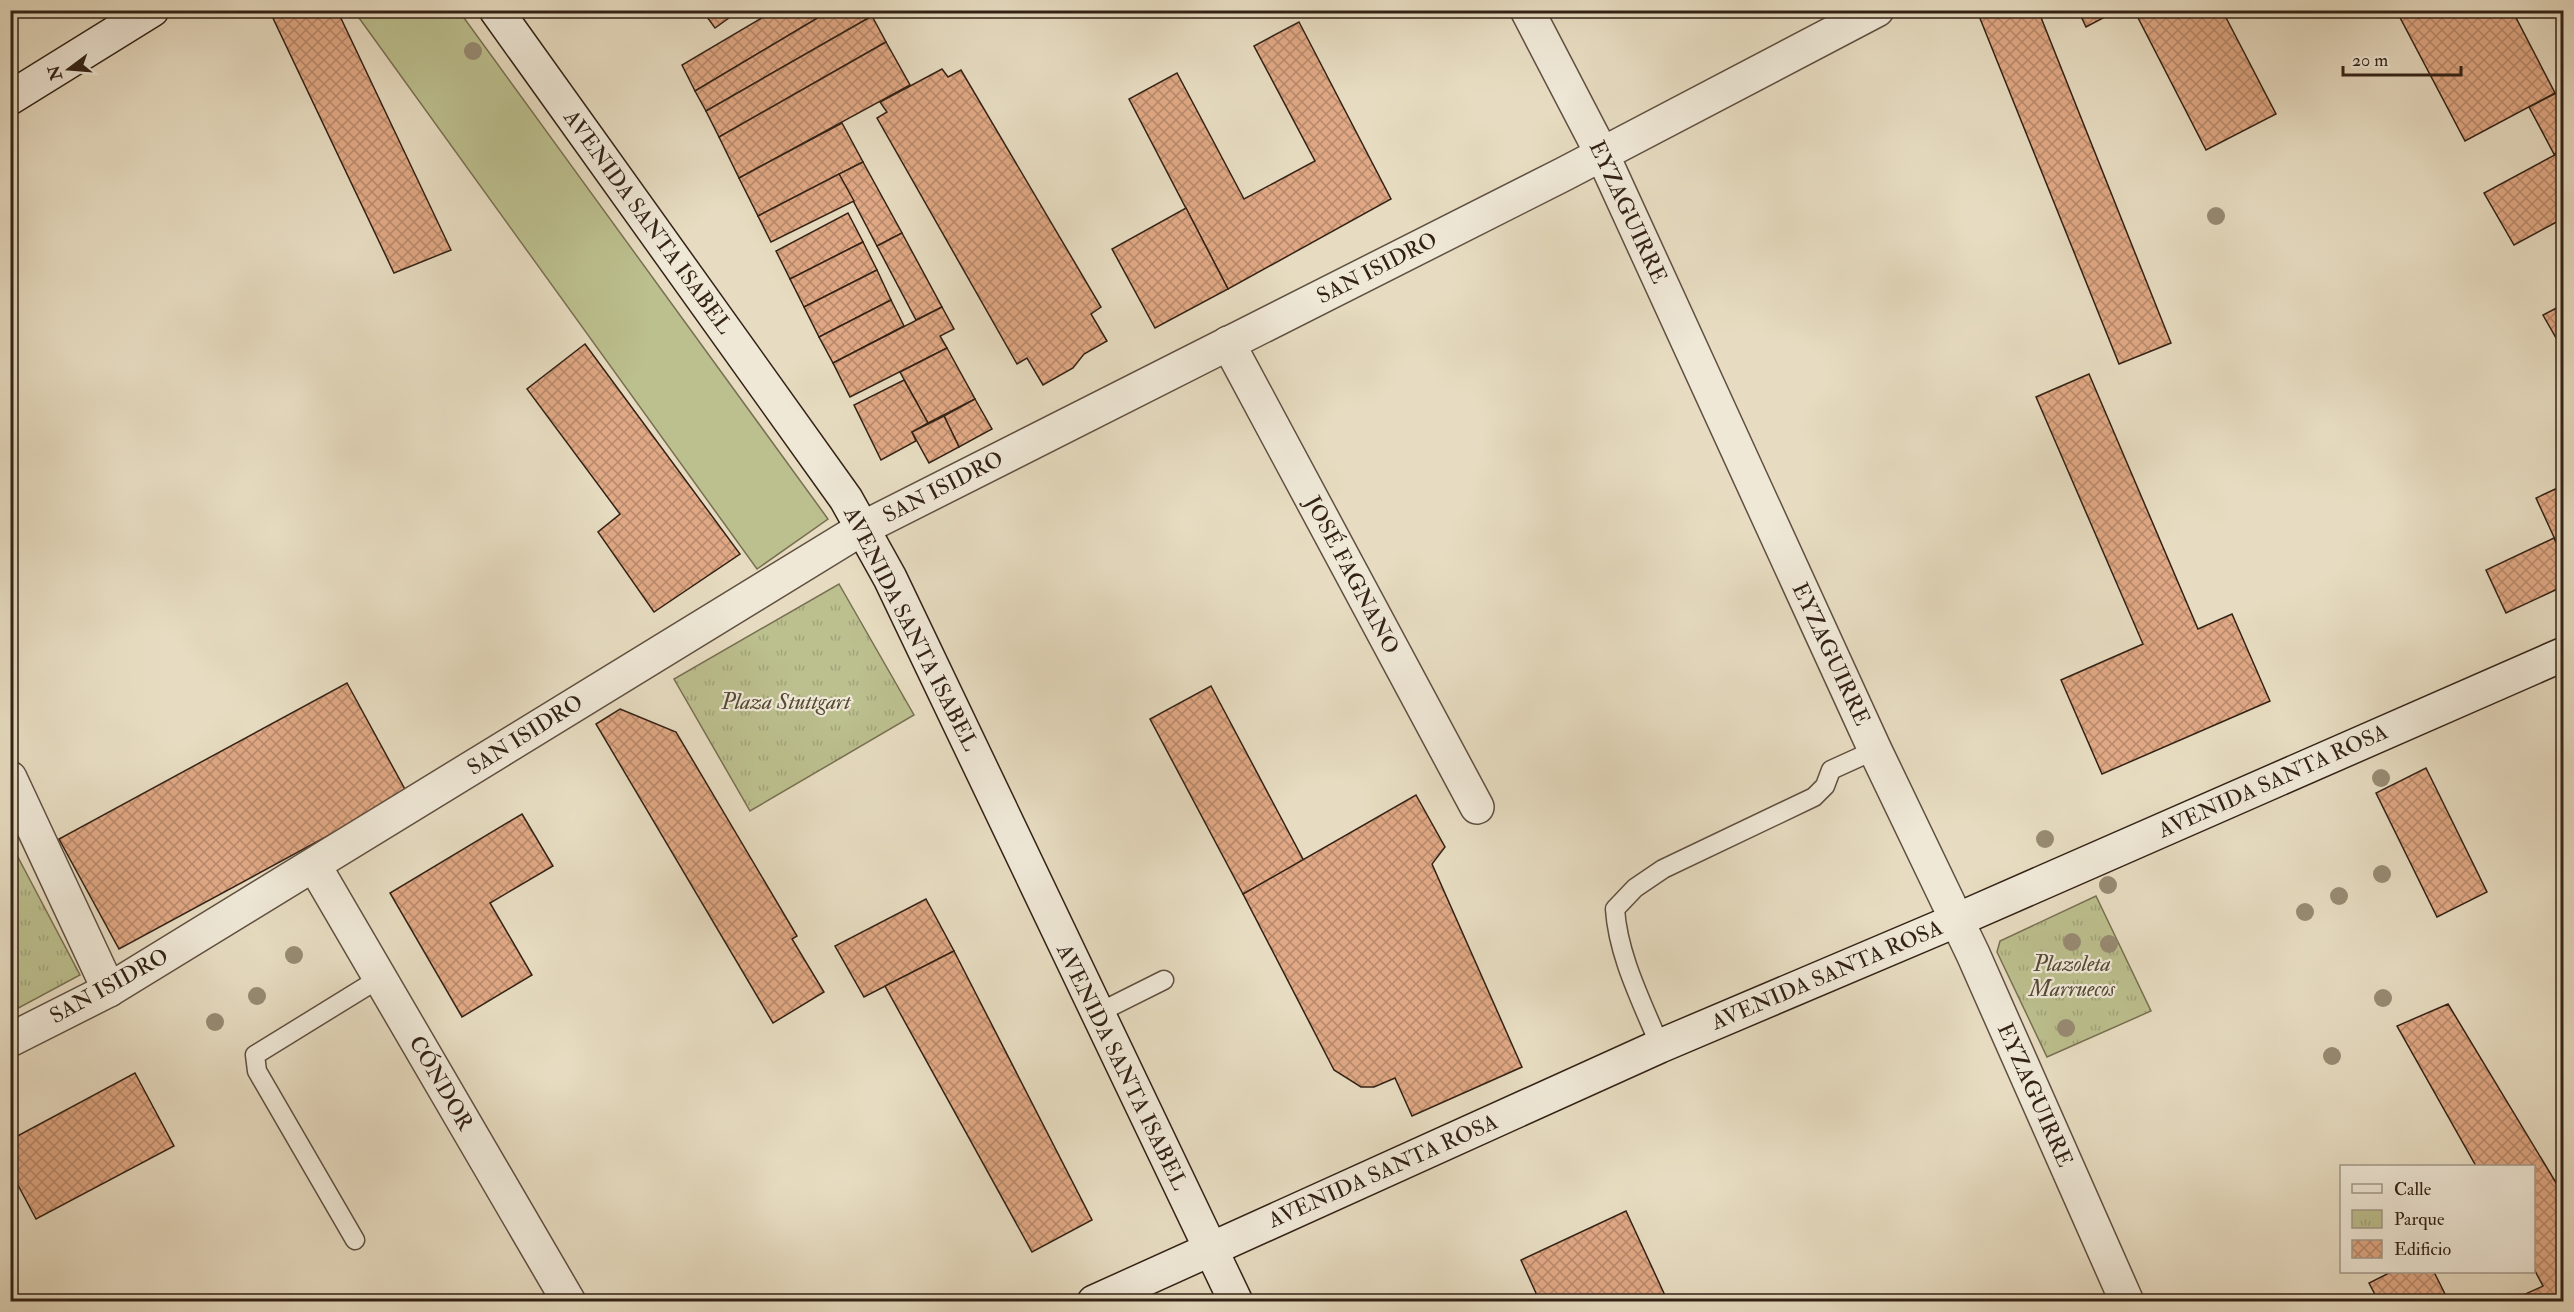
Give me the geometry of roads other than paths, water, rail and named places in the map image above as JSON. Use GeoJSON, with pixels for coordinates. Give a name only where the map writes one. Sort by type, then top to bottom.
{"type":"FeatureCollection","features":[{"type":"Feature","properties":{"kind":"street"},"geometry":{"type":"LineString","coordinates":[[10,98],[152,10]]}},
{"type":"Feature","properties":{"kind":"street","name":"AVENIDA SANTA ISABEL"},"geometry":{"type":"LineString","coordinates":[[496,10],[839,489],[864,528],[895,588],[1096,1014],[1236,1302]]}},
{"type":"Feature","properties":{"kind":"street","name":"EYZAGUIRRE"},"geometry":{"type":"LineString","coordinates":[[1527,10],[1602,154],[1875,750],[1957,920],[2127,1302]]}},
{"type":"Feature","properties":{"kind":"street","name":"SAN ISIDRO"},"geometry":{"type":"LineString","coordinates":[[10,1040],[109,990],[864,528],[1602,154],[1876,10]]}},
{"type":"Feature","properties":{"kind":"street","name":"JOSÉ FAGNANO"},"geometry":{"type":"LineString","coordinates":[[1228,343],[1477,807]]}},
{"type":"Feature","properties":{"kind":"street","name":"AVENIDA SANTA ROSA"},"geometry":{"type":"LineString","coordinates":[[1094,1302],[1660,1046],[1957,920],[2564,654]]}},
{"type":"Feature","properties":{"kind":"street"},"geometry":{"type":"LineString","coordinates":[[12,783],[109,990]]}},
{"type":"Feature","properties":{"kind":"street","name":"CÓNDOR"},"geometry":{"type":"LineString","coordinates":[[314,865],[569,1302]]}},
{"type":"Feature","properties":{"kind":"lane"},"geometry":{"type":"LineString","coordinates":[[1660,1046],[1622,950],[1616,928],[1615,909],[1635,888],[1663,869],[1814,797],[1826,786],[1831,770],[1875,750]]}},
{"type":"Feature","properties":{"kind":"lane"},"geometry":{"type":"LineString","coordinates":[[355,1240],[257,1071],[255,1055],[380,978]]}},
{"type":"Feature","properties":{"kind":"lane"},"geometry":{"type":"LineString","coordinates":[[1096,1014],[1164,980]]}},
{"type":"Feature","properties":{"kind":"park label","name":"Plaza Stuttgart"},"geometry":{"type":"Point","coordinates":[786,702]}},
{"type":"Feature","properties":{"kind":"park label","name":"Plazoleta Marruecos"},"geometry":{"type":"Point","coordinates":[2072,976]}}]}
